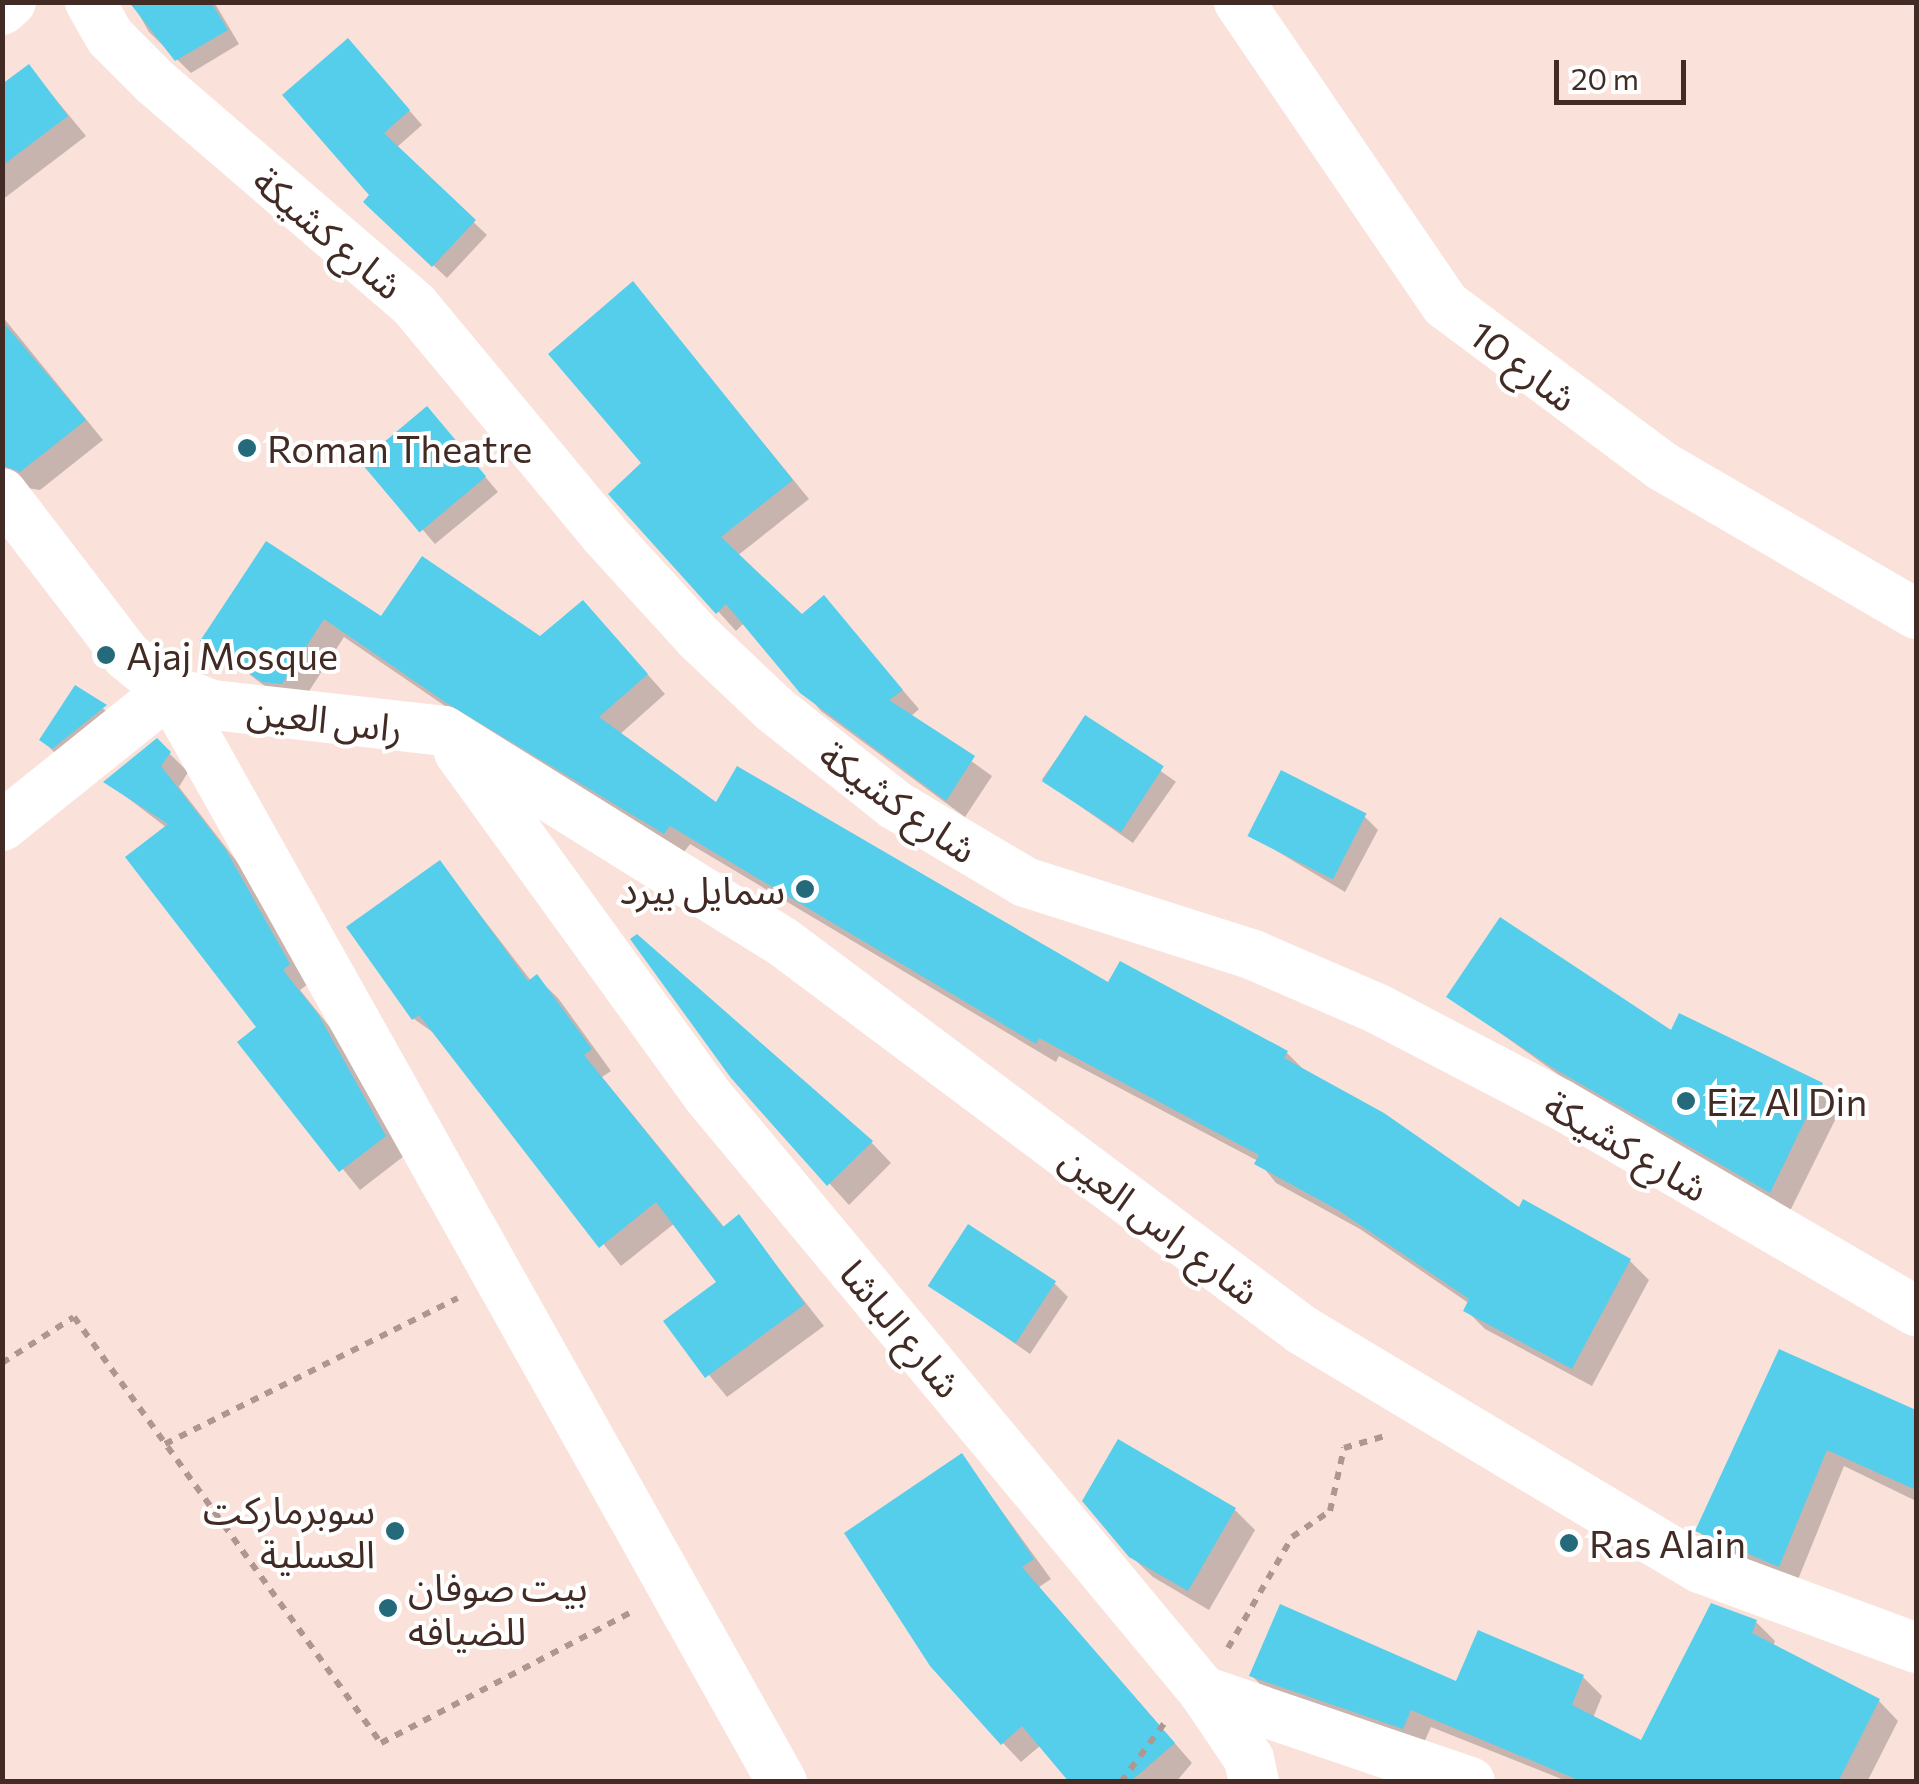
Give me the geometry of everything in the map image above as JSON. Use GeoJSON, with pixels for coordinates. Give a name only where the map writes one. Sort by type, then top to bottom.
{"type":"FeatureCollection","features":[{"type":"Feature","properties":{"kind":"street"},"geometry":{"type":"LineString","coordinates":[[2,10],[11,2]]}},
{"type":"Feature","properties":{"kind":"street","name":"شارع كشيكة"},"geometry":{"type":"LineString","coordinates":[[90,2],[110,37],[155,82],[415,306],[604,534],[712,650],[895,805],[1025,882],[1251,954],[1378,1009],[1560,1104],[1916,1311]]}},
{"type":"Feature","properties":{"kind":"street","name":"شارع 10"},"geometry":{"type":"LineString","coordinates":[[1238,2],[1446,305],[1662,466],[1916,614]]}},
{"type":"Feature","properties":{"kind":"street"},"geometry":{"type":"LineString","coordinates":[[2,493],[127,656],[192,698],[499,1278],[782,1782]]}},
{"type":"Feature","properties":{"kind":"street"},"geometry":{"type":"LineString","coordinates":[[2,826],[192,698]]}},
{"type":"Feature","properties":{"kind":"street","name":"راس العين"},"geometry":{"type":"LineString","coordinates":[[192,698],[444,731]]}},
{"type":"Feature","properties":{"kind":"street","name":"شارع راس العين"},"geometry":{"type":"LineString","coordinates":[[444,731],[783,942],[1302,1330],[1700,1568],[1916,1648]]}},
{"type":"Feature","properties":{"kind":"street","name":"شارع الباشا"},"geometry":{"type":"LineString","coordinates":[[444,731],[708,1096],[1203,1691],[1248,1760],[1254,1782]]}},
{"type":"Feature","properties":{"kind":"street"},"geometry":{"type":"LineString","coordinates":[[1203,1691],[1470,1782]]}},
{"type":"Feature","properties":{"kind":"path"},"geometry":{"type":"LineString","coordinates":[[165,1444],[499,1278]]}},
{"type":"Feature","properties":{"kind":"path"},"geometry":{"type":"LineString","coordinates":[[2,1363],[74,1318],[380,1743],[674,1590]]}},
{"type":"Feature","properties":{"kind":"path"},"geometry":{"type":"LineString","coordinates":[[1121,1782],[1176,1708],[1203,1691],[1292,1536],[1330,1511],[1344,1448],[1385,1437],[1393,1385]]}},
{"type":"Feature","properties":{"kind":"building"},"geometry":{"type":"Polygon","coordinates":[[[129,2],[211,2],[228,30],[175,61],[129,2]]]}},
{"type":"Feature","properties":{"kind":"building"},"geometry":{"type":"Polygon","coordinates":[[[348,38],[410,110],[384,133],[476,220],[432,267],[363,202],[369,195],[282,95],[348,38]]]}},
{"type":"Feature","properties":{"kind":"building"},"geometry":{"type":"Polygon","coordinates":[[[29,64],[68,116],[2,166],[2,84],[29,64]]]}},
{"type":"Feature","properties":{"kind":"building"},"geometry":{"type":"Polygon","coordinates":[[[633,281],[793,480],[721,537],[802,614],[824,595],[903,690],[889,700],[975,756],[946,801],[800,693],[726,604],[716,614],[608,494],[641,463],[548,354],[633,281]]]}},
{"type":"Feature","properties":{"kind":"building"},"geometry":{"type":"Polygon","coordinates":[[[2,321],[86,420],[20,472],[2,465],[2,321]]]}},
{"type":"Feature","properties":{"kind":"building"},"geometry":{"type":"Polygon","coordinates":[[[427,406],[486,476],[419,532],[360,462],[427,406]]]}},
{"type":"Feature","properties":{"kind":"building"},"geometry":{"type":"Polygon","coordinates":[[[266,541],[381,616],[422,556],[540,636],[583,600],[648,674],[599,717],[716,802],[737,766],[1108,982],[1120,961],[1288,1051],[1284,1058],[1384,1113],[1519,1207],[1523,1199],[1631,1259],[1572,1369],[1463,1311],[1469,1299],[1338,1210],[1254,1164],[1259,1155],[1039,1038],[1036,1044],[670,826],[664,834],[445,702],[324,619],[282,684],[262,682],[200,641],[266,541]]]}},
{"type":"Feature","properties":{"kind":"building"},"geometry":{"type":"Polygon","coordinates":[[[75,685],[107,705],[52,749],[39,740],[75,685]]]}},
{"type":"Feature","properties":{"kind":"building"},"geometry":{"type":"Polygon","coordinates":[[[1085,715],[1164,766],[1121,832],[1042,781],[1085,715]]]}},
{"type":"Feature","properties":{"kind":"building"},"geometry":{"type":"Polygon","coordinates":[[[157,738],[171,752],[161,766],[226,850],[290,964],[283,970],[318,1014],[386,1136],[339,1172],[237,1042],[256,1027],[125,857],[168,824],[103,782],[157,738]]]}},
{"type":"Feature","properties":{"kind":"building"},"geometry":{"type":"Polygon","coordinates":[[[1281,770],[1367,814],[1333,880],[1247,836],[1281,770]]]}},
{"type":"Feature","properties":{"kind":"building"},"geometry":{"type":"Polygon","coordinates":[[[440,860],[528,981],[537,974],[592,1049],[584,1055],[723,1227],[739,1214],[805,1304],[705,1378],[663,1321],[716,1282],[656,1202],[599,1248],[419,1015],[412,1020],[346,927],[440,860]]]}},
{"type":"Feature","properties":{"kind":"building"},"geometry":{"type":"Polygon","coordinates":[[[1500,917],[1671,1030],[1679,1013],[1823,1083],[1770,1193],[1553,1068],[1446,997],[1500,917]]]}},
{"type":"Feature","properties":{"kind":"building"},"geometry":{"type":"Polygon","coordinates":[[[637,934],[873,1141],[827,1186],[731,1078],[630,939],[637,934]]]}},
{"type":"Feature","properties":{"kind":"building"},"geometry":{"type":"Polygon","coordinates":[[[968,1224],[1056,1281],[1016,1343],[928,1286],[968,1224]]]}},
{"type":"Feature","properties":{"kind":"building"},"geometry":{"type":"Polygon","coordinates":[[[1779,1349],[1916,1410],[1916,1490],[1827,1450],[1779,1567],[1695,1531],[1779,1349]]]}},
{"type":"Feature","properties":{"kind":"building"},"geometry":{"type":"Polygon","coordinates":[[[1118,1439],[1236,1508],[1188,1591],[1129,1557],[1082,1501],[1118,1439]]]}},
{"type":"Feature","properties":{"kind":"building"},"geometry":{"type":"Polygon","coordinates":[[[962,1453],[1034,1559],[1022,1567],[1175,1743],[1130,1782],[1069,1782],[1022,1726],[1001,1745],[930,1666],[844,1533],[962,1453]]]}},
{"type":"Feature","properties":{"kind":"building"},"geometry":{"type":"Polygon","coordinates":[[[1711,1603],[1757,1620],[1752,1633],[1880,1699],[1838,1782],[1583,1782],[1411,1710],[1403,1729],[1249,1676],[1280,1604],[1456,1681],[1478,1630],[1584,1675],[1572,1705],[1641,1740],[1711,1603]]]}},
{"type":"Feature","properties":{"kind":"place","name":"Roman Theatre"},"geometry":{"type":"Point","coordinates":[247,448]}},
{"type":"Feature","properties":{"kind":"place","name":"Ajaj Mosque"},"geometry":{"type":"Point","coordinates":[106,655]}},
{"type":"Feature","properties":{"kind":"place","name":"سمايل بيرد"},"geometry":{"type":"Point","coordinates":[805,889]}},
{"type":"Feature","properties":{"kind":"place","name":"Eiz Al Din"},"geometry":{"type":"Point","coordinates":[1686,1101]}},
{"type":"Feature","properties":{"kind":"place","name":"سوبرماركت العسلية"},"geometry":{"type":"Point","coordinates":[395,1531]}},
{"type":"Feature","properties":{"kind":"place","name":"Ras Alain"},"geometry":{"type":"Point","coordinates":[1569,1543]}},
{"type":"Feature","properties":{"kind":"place","name":"بيت صوفان للضيافه"},"geometry":{"type":"Point","coordinates":[388,1608]}}]}
